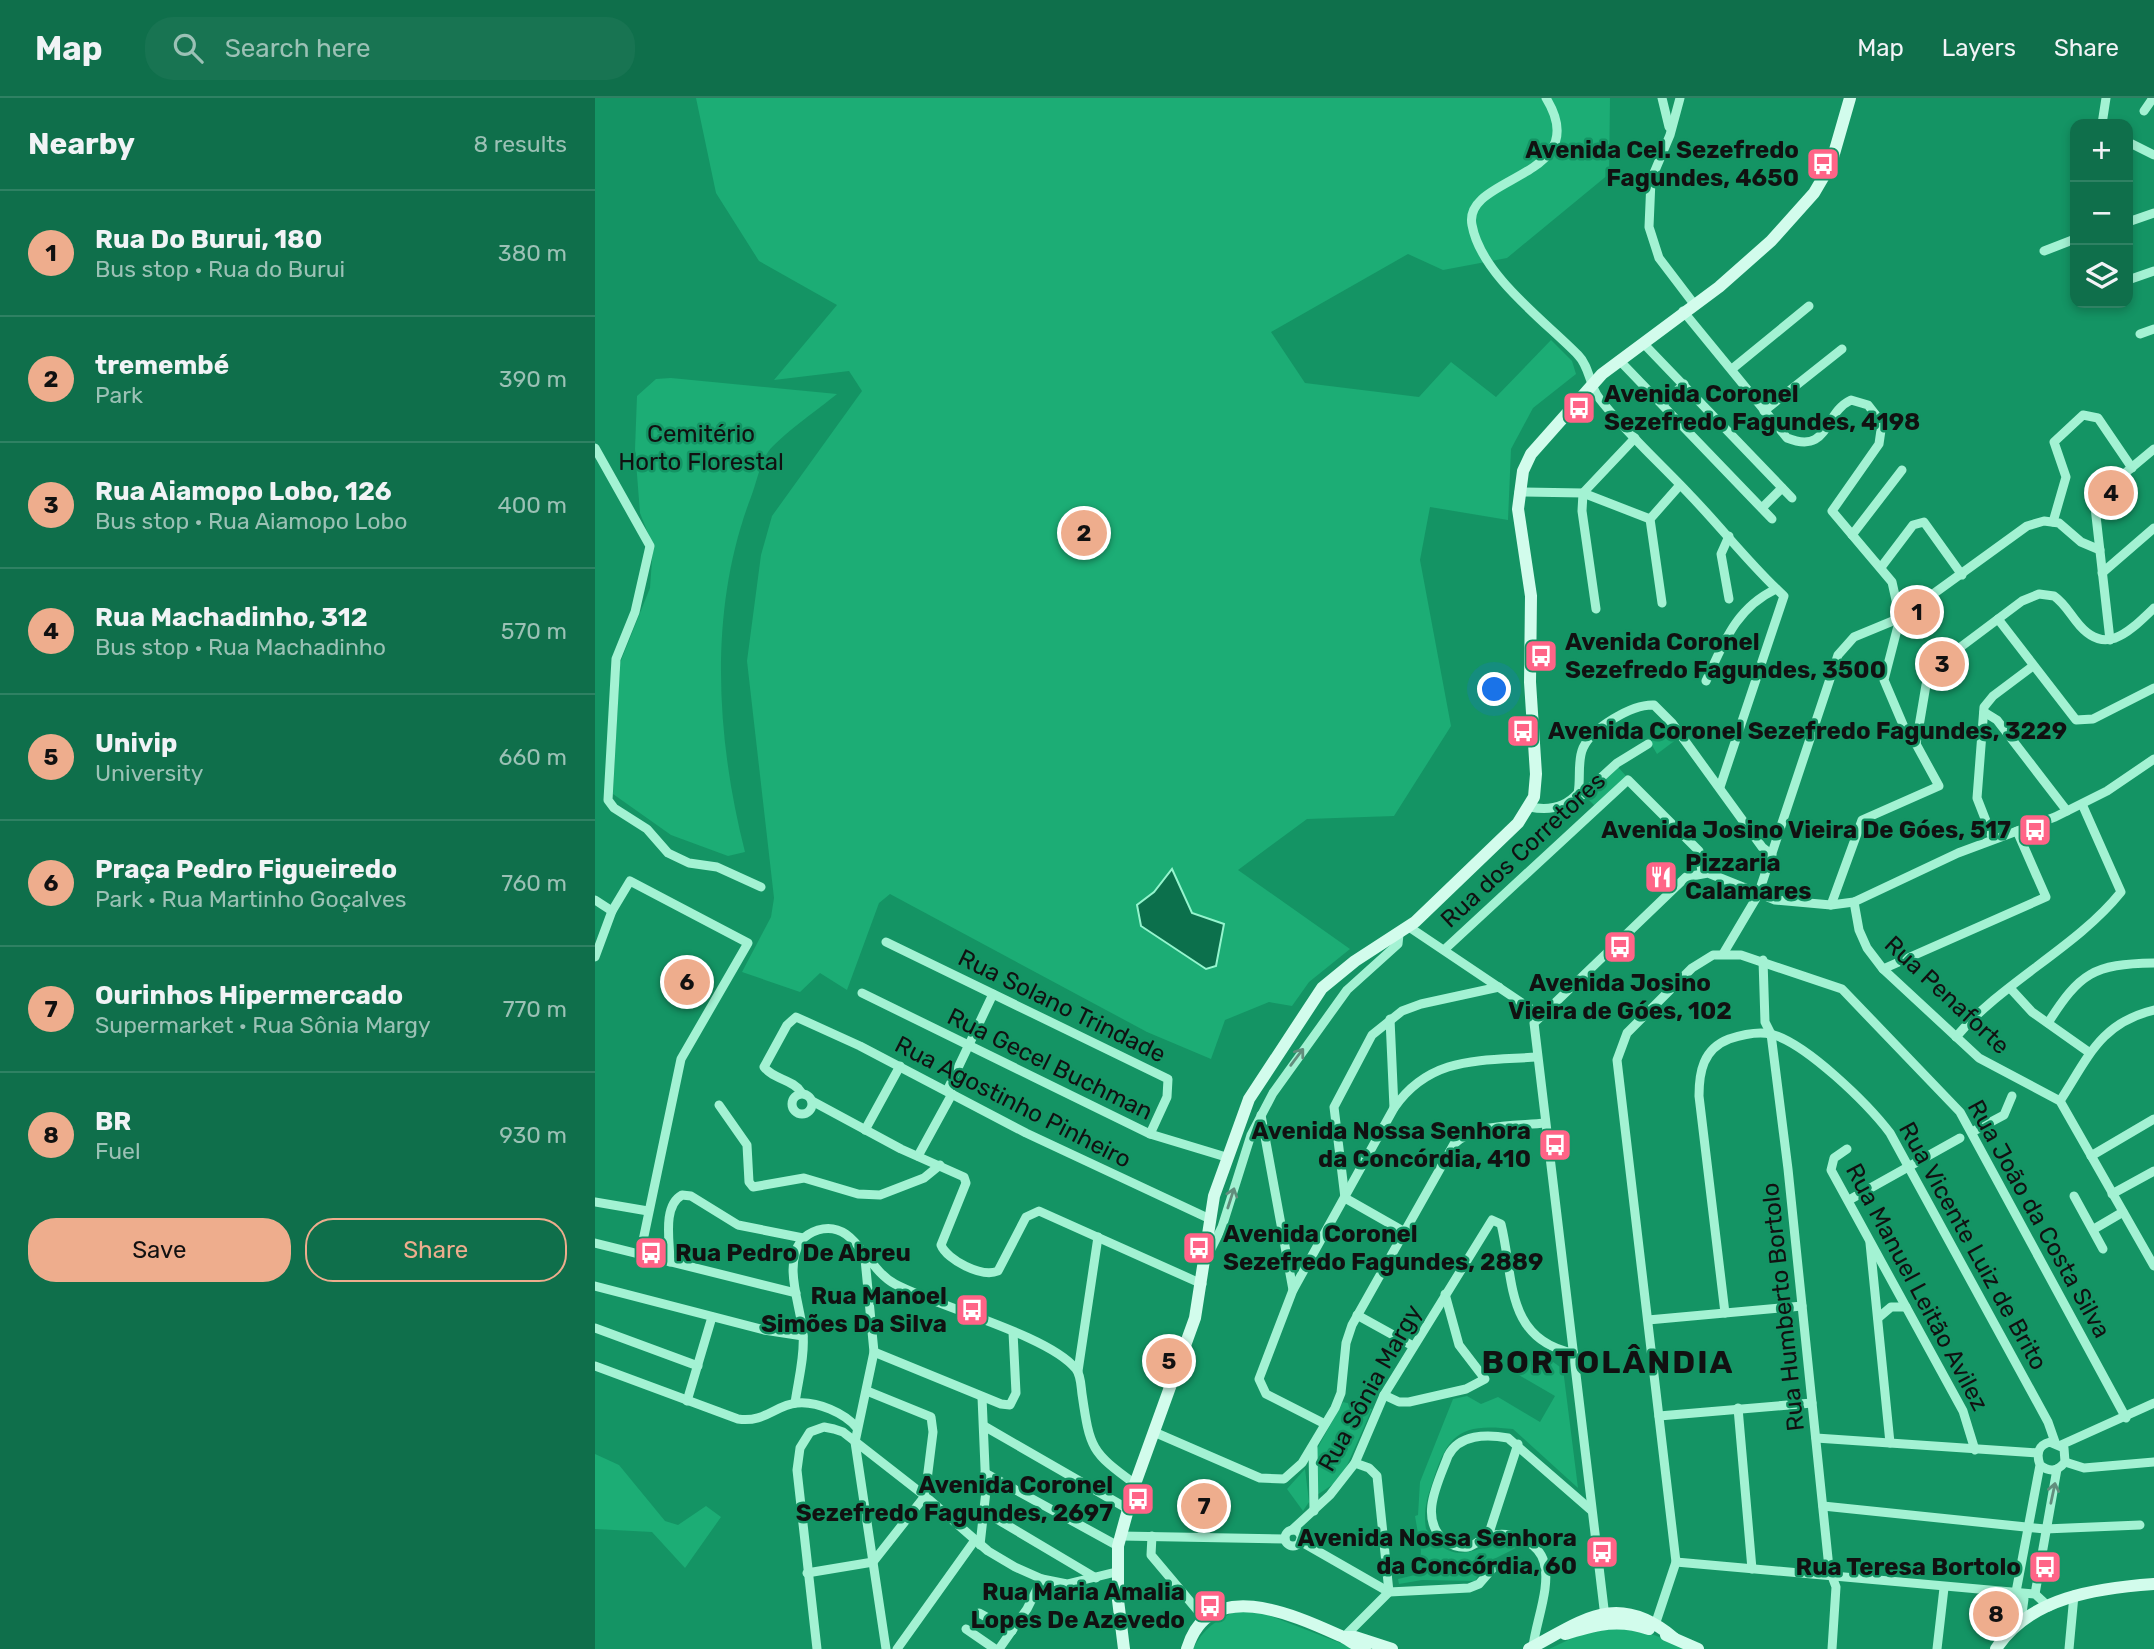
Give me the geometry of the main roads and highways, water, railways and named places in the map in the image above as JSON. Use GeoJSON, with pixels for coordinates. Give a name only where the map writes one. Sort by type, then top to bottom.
{"type":"FeatureCollection","features":[{"type":"Feature","properties":{"kind":"main road"},"geometry":{"type":"LineString","coordinates":[[1124,1649],[1116,1572],[1119,1541],[1135,1484],[1195,1318],[1210,1219],[1226,1157],[1261,1077],[1322,988],[1355,961],[1404,931],[1518,823],[1530,807],[1536,787],[1530,682],[1531,596],[1520,527],[1519,492],[1531,454],[1592,384],[1619,360],[1749,261],[1814,192],[1835,154],[1850,98]]}},
{"type":"Feature","properties":{"kind":"main road"},"geometry":{"type":"LineString","coordinates":[[1997,1648],[2021,1621],[2074,1595],[2154,1584]]}},
{"type":"Feature","properties":{"kind":"main road"},"geometry":{"type":"LineString","coordinates":[[1187,1649],[1193,1633],[1204,1619],[1221,1608],[1246,1606],[1283,1615],[1344,1637],[1365,1649]]}},
{"type":"Feature","properties":{"kind":"main road"},"geometry":{"type":"LineString","coordinates":[[1531,1648],[1568,1625],[1624,1613],[1655,1625],[1698,1649]]}},
{"type":"Feature","properties":{"kind":"main road"},"geometry":{"type":"LineString","coordinates":[[1605,1617],[1674,1637]]}},
{"type":"Feature","properties":{"kind":"main road"},"geometry":{"type":"LineString","coordinates":[[1344,1637],[1355,1637],[1392,1649]]}},
{"type":"Feature","properties":{"kind":"place","name":"Avenida Cel. Sezefredo Fagundes, 4650"},"geometry":{"type":"Point","coordinates":[1823,164]}},
{"type":"Feature","properties":{"kind":"place","name":"Avenida Coronel Sezefredo Fagundes, 4198"},"geometry":{"type":"Point","coordinates":[1579,408]}},
{"type":"Feature","properties":{"kind":"place","name":"Rua Machadinho, 312"},"geometry":{"type":"Point","coordinates":[2111,493]}},
{"type":"Feature","properties":{"kind":"place","name":"tremembé"},"geometry":{"type":"Point","coordinates":[1084,533]}},
{"type":"Feature","properties":{"kind":"place","name":"Rua Do Burui, 180"},"geometry":{"type":"Point","coordinates":[1917,612]}},
{"type":"Feature","properties":{"kind":"place","name":"Avenida Coronel Sezefredo Fagundes, 3500"},"geometry":{"type":"Point","coordinates":[1541,656]}},
{"type":"Feature","properties":{"kind":"place","name":"Rua Aiamopo Lobo, 126"},"geometry":{"type":"Point","coordinates":[1942,664]}},
{"type":"Feature","properties":{"kind":"place","name":"Avenida Coronel Sezefredo Fagundes, 3229"},"geometry":{"type":"Point","coordinates":[1523,731]}},
{"type":"Feature","properties":{"kind":"place","name":"Avenida Josino Vieira De Góes, 517"},"geometry":{"type":"Point","coordinates":[2035,830]}},
{"type":"Feature","properties":{"kind":"place","name":"Pizzaria Calamares"},"geometry":{"type":"Point","coordinates":[1661,877]}},
{"type":"Feature","properties":{"kind":"place","name":"Avenida Josino Vieira de Góes, 102"},"geometry":{"type":"Point","coordinates":[1620,947]}},
{"type":"Feature","properties":{"kind":"place","name":"Praça Pedro Figueiredo"},"geometry":{"type":"Point","coordinates":[687,982]}},
{"type":"Feature","properties":{"kind":"place","name":"Avenida Nossa Senhora da Concórdia, 410"},"geometry":{"type":"Point","coordinates":[1555,1145]}},
{"type":"Feature","properties":{"kind":"place","name":"Avenida Coronel Sezefredo Fagundes, 2889"},"geometry":{"type":"Point","coordinates":[1199,1248]}},
{"type":"Feature","properties":{"kind":"place","name":"Rua Pedro De Abreu"},"geometry":{"type":"Point","coordinates":[651,1253]}},
{"type":"Feature","properties":{"kind":"place","name":"Rua Manoel Simões Da Silva"},"geometry":{"type":"Point","coordinates":[972,1310]}},
{"type":"Feature","properties":{"kind":"place","name":"Univip"},"geometry":{"type":"Point","coordinates":[1169,1361]}},
{"type":"Feature","properties":{"kind":"place","name":"Avenida Coronel Sezefredo Fagundes, 2697"},"geometry":{"type":"Point","coordinates":[1138,1499]}},
{"type":"Feature","properties":{"kind":"place","name":"Ourinhos Hipermercado"},"geometry":{"type":"Point","coordinates":[1204,1506]}},
{"type":"Feature","properties":{"kind":"place","name":"Avenida Nossa Senhora da Concórdia, 60"},"geometry":{"type":"Point","coordinates":[1602,1552]}},
{"type":"Feature","properties":{"kind":"place","name":"Rua Teresa Bortolo"},"geometry":{"type":"Point","coordinates":[2045,1567]}},
{"type":"Feature","properties":{"kind":"place","name":"Rua Maria Amalia Lopes De Azevedo"},"geometry":{"type":"Point","coordinates":[1210,1606]}},
{"type":"Feature","properties":{"kind":"place","name":"BR"},"geometry":{"type":"Point","coordinates":[1996,1614]}},
{"type":"Feature","properties":{"kind":"district","name":"BORTOLÂNDIA"},"geometry":{"type":"Point","coordinates":[1608,1362]}},
{"type":"Feature","properties":{"kind":"park label","name":"Cemitério Horto Florestal"},"geometry":{"type":"Point","coordinates":[701,448]}}]}
